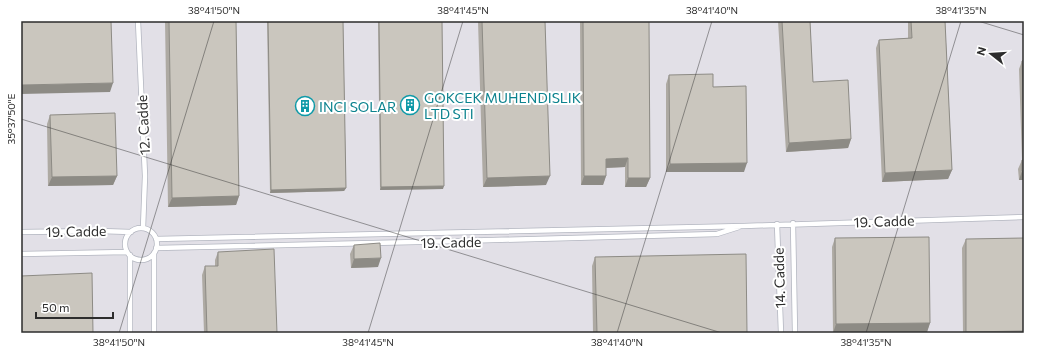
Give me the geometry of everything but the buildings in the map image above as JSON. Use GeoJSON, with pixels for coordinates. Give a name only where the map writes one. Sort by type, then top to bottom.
{"type":"FeatureCollection","features":[{"type":"Feature","properties":{"kind":"lane","name":"12. Cadde"},"geometry":{"type":"LineString","coordinates":[[138,21],[145,176],[143,228]]}},
{"type":"Feature","properties":{"kind":"lane","name":"19. Cadde"},"geometry":{"type":"LineString","coordinates":[[156,239],[744,226],[1024,217]]}},
{"type":"Feature","properties":{"kind":"lane","name":"14. Cadde"},"geometry":{"type":"LineString","coordinates":[[777,224],[781,333]]}},
{"type":"Feature","properties":{"kind":"lane"},"geometry":{"type":"LineString","coordinates":[[793,224],[795,333]]}},
{"type":"Feature","properties":{"kind":"lane","name":"19. Cadde"},"geometry":{"type":"LineString","coordinates":[[155,251],[717,234],[744,226]]}},
{"type":"Feature","properties":{"kind":"lane"},"geometry":{"type":"LineString","coordinates":[[130,333],[128,254],[125,243],[131,232],[143,228],[151,232],[156,239],[157,244],[155,251],[154,333]]}},
{"type":"Feature","properties":{"kind":"lane","name":"19. Cadde"},"geometry":{"type":"LineString","coordinates":[[21,232],[100,230],[131,232]]}},
{"type":"Feature","properties":{"kind":"lane"},"geometry":{"type":"LineString","coordinates":[[128,254],[138,260],[142,260],[151,256],[155,251]]}},
{"type":"Feature","properties":{"kind":"lane","name":"19. Cadde"},"geometry":{"type":"LineString","coordinates":[[21,254],[128,254]]}},
{"type":"Feature","properties":{"kind":"shaded area"},"geometry":{"type":"Polygon","coordinates":[[[21,21],[1024,21],[1024,333],[21,333],[21,21]]]}},
{"type":"Feature","properties":{"kind":"place","name":"GOKCEK MUHENDISLIK LTD STI"},"geometry":{"type":"Point","coordinates":[410,105]}},
{"type":"Feature","properties":{"kind":"place","name":"INCI SOLAR"},"geometry":{"type":"Point","coordinates":[305,106]}}]}
